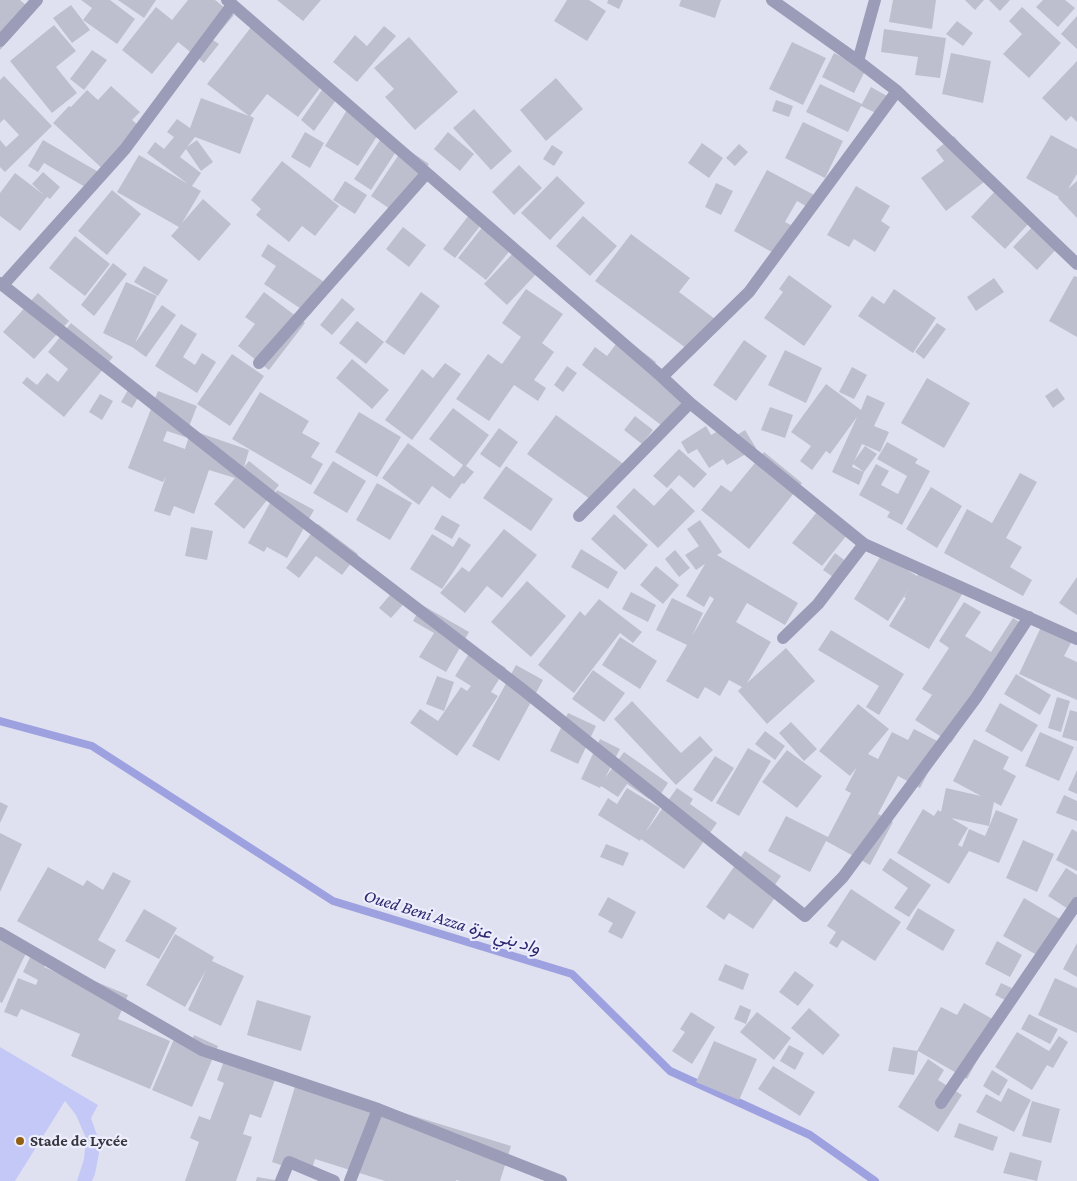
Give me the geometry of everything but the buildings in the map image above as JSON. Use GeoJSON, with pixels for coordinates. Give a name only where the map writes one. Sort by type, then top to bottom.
{"type":"FeatureCollection","features":[{"type":"Feature","properties":{"kind":"street"},"geometry":{"type":"LineString","coordinates":[[0,41],[37,0]]}},
{"type":"Feature","properties":{"kind":"street"},"geometry":{"type":"LineString","coordinates":[[772,0],[897,91],[1077,264]]}},
{"type":"Feature","properties":{"kind":"street"},"geometry":{"type":"LineString","coordinates":[[858,61],[875,0]]}},
{"type":"Feature","properties":{"kind":"street"},"geometry":{"type":"LineString","coordinates":[[1029,617],[976,698],[843,877],[805,916],[522,689],[273,498],[1,284],[125,149],[230,3],[690,403],[864,544],[1029,617],[1077,639]]}},
{"type":"Feature","properties":{"kind":"street"},"geometry":{"type":"LineString","coordinates":[[662,377],[749,292],[897,91]]}},
{"type":"Feature","properties":{"kind":"street"},"geometry":{"type":"LineString","coordinates":[[259,363],[426,174]]}},
{"type":"Feature","properties":{"kind":"street"},"geometry":{"type":"LineString","coordinates":[[579,516],[690,403]]}},
{"type":"Feature","properties":{"kind":"street"},"geometry":{"type":"LineString","coordinates":[[783,638],[818,604],[864,544]]}},
{"type":"Feature","properties":{"kind":"street"},"geometry":{"type":"LineString","coordinates":[[941,1103],[1077,903]]}},
{"type":"Feature","properties":{"kind":"street"},"geometry":{"type":"LineString","coordinates":[[0,933],[202,1050],[378,1109],[561,1181]]}},
{"type":"Feature","properties":{"kind":"street"},"geometry":{"type":"LineString","coordinates":[[350,1181],[378,1109]]}},
{"type":"Feature","properties":{"kind":"street"},"geometry":{"type":"LineString","coordinates":[[281,1181],[289,1162],[334,1181]]}},
{"type":"Feature","properties":{"kind":"shaded area","name":"Stade de Lycée"},"geometry":{"type":"Polygon","coordinates":[[[0,1047],[98,1105],[91,1118],[97,1135],[99,1153],[92,1181],[77,1181],[84,1159],[86,1138],[76,1115],[65,1101],[15,1181],[0,1181],[0,1047]]]}},
{"type":"Feature","properties":{"kind":"waterway","name":"Oued Beni Azza واد بني عزة"},"geometry":{"type":"LineString","coordinates":[[0,721],[92,746],[333,901],[572,974],[670,1071],[810,1135],[875,1181]]}},
{"type":"Feature","properties":{"kind":"place","name":"Stade de Lycée"},"geometry":{"type":"Point","coordinates":[20,1141]}}]}
